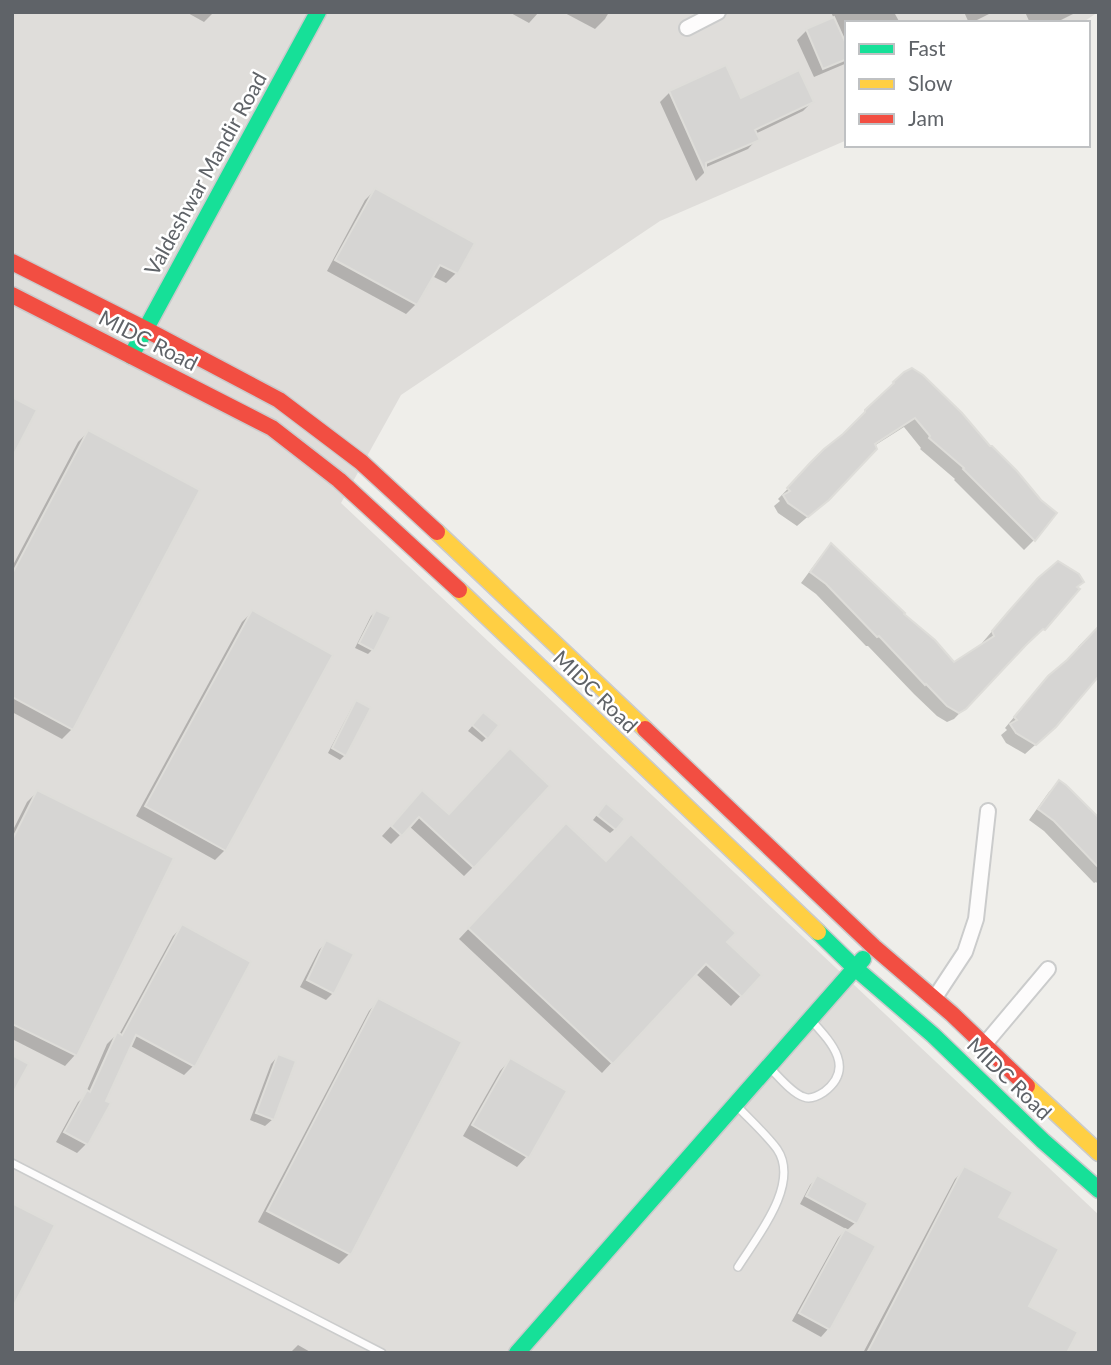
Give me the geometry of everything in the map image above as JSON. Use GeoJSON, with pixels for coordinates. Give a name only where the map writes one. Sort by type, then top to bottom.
{"type":"FeatureCollection","features":[{"type":"Feature","properties":{"kind":"main road","name":"Valdeshwar Mandir Road"},"geometry":{"type":"LineString","coordinates":[[131,356],[318,12]]}},
{"type":"Feature","properties":{"kind":"main road","name":"MIDC Road"},"geometry":{"type":"LineString","coordinates":[[12,262],[279,400],[361,462],[488,579],[874,947],[934,999],[1099,1153]]}},
{"type":"Feature","properties":{"kind":"main road","name":"MIDC Road"},"geometry":{"type":"LineString","coordinates":[[12,295],[272,428],[340,480],[469,599],[855,968],[933,1035],[1099,1190]]}},
{"type":"Feature","properties":{"kind":"main road"},"geometry":{"type":"LineString","coordinates":[[517,1353],[874,947]]}},
{"type":"Feature","properties":{"kind":"street"},"geometry":{"type":"LineString","coordinates":[[687,27],[718,12]]}},
{"type":"Feature","properties":{"kind":"street"},"geometry":{"type":"LineString","coordinates":[[934,999],[965,952],[976,919],[988,811]]}},
{"type":"Feature","properties":{"kind":"street"},"geometry":{"type":"LineString","coordinates":[[984,1045],[1048,969]]}},
{"type":"Feature","properties":{"kind":"lane"},"geometry":{"type":"LineString","coordinates":[[769,1068],[804,1098],[816,1097],[828,1089],[841,1068],[839,1057],[810,1020]]}},
{"type":"Feature","properties":{"kind":"lane"},"geometry":{"type":"LineString","coordinates":[[736,1105],[778,1150],[784,1170],[779,1200],[738,1267]]}},
{"type":"Feature","properties":{"kind":"lane"},"geometry":{"type":"LineString","coordinates":[[12,1163],[382,1353]]}},
{"type":"Feature","properties":{"kind":"shaded area"},"geometry":{"type":"Polygon","coordinates":[[[12,12],[1098,12],[1085,21],[845,21],[845,141],[660,221],[401,395],[341,503],[1099,1215],[1099,1353],[12,1353],[12,12]]]}},
{"type":"Feature","properties":{"kind":"building"},"geometry":{"type":"Polygon","coordinates":[[[834,17],[845,42],[845,60],[823,69],[806,29],[834,17]]]}},
{"type":"Feature","properties":{"kind":"building"},"geometry":{"type":"Polygon","coordinates":[[[726,65],[741,98],[799,70],[814,102],[755,130],[760,140],[706,163],[706,174],[669,91],[726,65]]]}},
{"type":"Feature","properties":{"kind":"building"},"geometry":{"type":"Polygon","coordinates":[[[375,188],[475,243],[458,274],[440,265],[417,305],[335,260],[375,188]]]}},
{"type":"Feature","properties":{"kind":"building"},"geometry":{"type":"Polygon","coordinates":[[[912,368],[923,375],[962,413],[1041,500],[1057,513],[1035,541],[964,468],[929,438],[915,418],[875,444],[877,449],[829,500],[808,517],[788,503],[783,495],[790,491],[787,488],[893,382],[912,368]]]}},
{"type":"Feature","properties":{"kind":"building"},"geometry":{"type":"Polygon","coordinates":[[[12,397],[37,410],[12,458],[12,397]]]}},
{"type":"Feature","properties":{"kind":"building"},"geometry":{"type":"Polygon","coordinates":[[[88,430],[200,490],[73,730],[12,697],[12,574],[88,430]]]}},
{"type":"Feature","properties":{"kind":"building"},"geometry":{"type":"Polygon","coordinates":[[[831,543],[904,614],[935,640],[954,662],[994,636],[992,631],[1009,611],[1038,578],[1058,561],[1079,574],[1084,582],[1077,587],[1080,589],[1045,630],[1026,645],[966,709],[959,713],[947,706],[826,584],[810,572],[831,543]]]}},
{"type":"Feature","properties":{"kind":"building"},"geometry":{"type":"Polygon","coordinates":[[[252,610],[333,655],[226,851],[145,806],[252,610]]]}},
{"type":"Feature","properties":{"kind":"building"},"geometry":{"type":"Polygon","coordinates":[[[376,610],[391,617],[374,651],[359,643],[376,610]]]}},
{"type":"Feature","properties":{"kind":"building"},"geometry":{"type":"Polygon","coordinates":[[[1099,626],[1099,676],[1056,727],[1036,745],[1016,733],[1010,724],[1017,720],[1014,717],[1048,676],[1099,626]]]}},
{"type":"Feature","properties":{"kind":"building"},"geometry":{"type":"Polygon","coordinates":[[[356,700],[371,708],[346,756],[332,748],[356,700]]]}},
{"type":"Feature","properties":{"kind":"building"},"geometry":{"type":"Polygon","coordinates":[[[483,712],[499,725],[488,739],[472,725],[483,712]]]}},
{"type":"Feature","properties":{"kind":"building"},"geometry":{"type":"Polygon","coordinates":[[[510,748],[550,786],[474,868],[419,817],[402,836],[391,826],[422,790],[449,814],[510,748]]]}},
{"type":"Feature","properties":{"kind":"building"},"geometry":{"type":"Polygon","coordinates":[[[1059,780],[1099,818],[1099,868],[1054,821],[1038,809],[1059,780]]]}},
{"type":"Feature","properties":{"kind":"building"},"geometry":{"type":"Polygon","coordinates":[[[37,790],[174,858],[77,1056],[12,1024],[12,840],[37,790]]]}},
{"type":"Feature","properties":{"kind":"building"},"geometry":{"type":"Polygon","coordinates":[[[606,803],[625,819],[616,830],[597,815],[606,803]]]}},
{"type":"Feature","properties":{"kind":"building"},"geometry":{"type":"Polygon","coordinates":[[[566,823],[606,861],[631,834],[736,933],[727,942],[762,975],[742,997],[706,964],[613,1064],[468,928],[566,823]]]}},
{"type":"Feature","properties":{"kind":"building"},"geometry":{"type":"Polygon","coordinates":[[[182,924],[251,962],[195,1067],[136,1035],[106,1101],[111,1103],[88,1145],[64,1132],[87,1090],[90,1092],[117,1032],[122,1035],[182,924]]]}},
{"type":"Feature","properties":{"kind":"building"},"geometry":{"type":"Polygon","coordinates":[[[326,940],[354,954],[334,994],[307,980],[326,940]]]}},
{"type":"Feature","properties":{"kind":"building"},"geometry":{"type":"Polygon","coordinates":[[[378,998],[462,1042],[351,1255],[267,1211],[378,998]]]}},
{"type":"Feature","properties":{"kind":"building"},"geometry":{"type":"Polygon","coordinates":[[[278,1054],[296,1061],[274,1120],[256,1113],[278,1054]]]}},
{"type":"Feature","properties":{"kind":"building"},"geometry":{"type":"Polygon","coordinates":[[[12,1055],[29,1064],[12,1095],[12,1055]]]}},
{"type":"Feature","properties":{"kind":"building"},"geometry":{"type":"Polygon","coordinates":[[[510,1058],[567,1091],[529,1158],[472,1125],[510,1058]]]}},
{"type":"Feature","properties":{"kind":"building"},"geometry":{"type":"Polygon","coordinates":[[[964,1166],[1013,1192],[999,1217],[1059,1249],[1029,1306],[1078,1332],[1067,1353],[867,1353],[964,1166]]]}},
{"type":"Feature","properties":{"kind":"building"},"geometry":{"type":"Polygon","coordinates":[[[817,1175],[868,1203],[857,1224],[806,1196],[817,1175]]]}},
{"type":"Feature","properties":{"kind":"building"},"geometry":{"type":"Polygon","coordinates":[[[12,1203],[55,1225],[12,1309],[12,1203]]]}},
{"type":"Feature","properties":{"kind":"building"},"geometry":{"type":"Polygon","coordinates":[[[845,1229],[876,1246],[830,1330],[799,1313],[845,1229]]]}},
{"type":"Feature","properties":{"kind":"traffic: fast"},"geometry":{"type":"LineString","coordinates":[[131,356],[318,12]]}},
{"type":"Feature","properties":{"kind":"traffic: fast"},"geometry":{"type":"LineString","coordinates":[[818,932],[1099,1190]]}},
{"type":"Feature","properties":{"kind":"traffic: fast"},"geometry":{"type":"LineString","coordinates":[[517,1353],[863,959]]}},
{"type":"Feature","properties":{"kind":"traffic: slow"},"geometry":{"type":"LineString","coordinates":[[437,532],[645,729]]}},
{"type":"Feature","properties":{"kind":"traffic: slow"},"geometry":{"type":"LineString","coordinates":[[459,590],[818,932]]}},
{"type":"Feature","properties":{"kind":"traffic: slow"},"geometry":{"type":"LineString","coordinates":[[1027,1086],[1099,1153]]}},
{"type":"Feature","properties":{"kind":"traffic: jam"},"geometry":{"type":"LineString","coordinates":[[12,262],[279,400],[361,462],[437,532]]}},
{"type":"Feature","properties":{"kind":"traffic: jam"},"geometry":{"type":"LineString","coordinates":[[12,295],[272,428],[339,480],[459,590]]}},
{"type":"Feature","properties":{"kind":"traffic: jam"},"geometry":{"type":"LineString","coordinates":[[645,729],[874,947],[952,1014],[1027,1086]]}}]}
